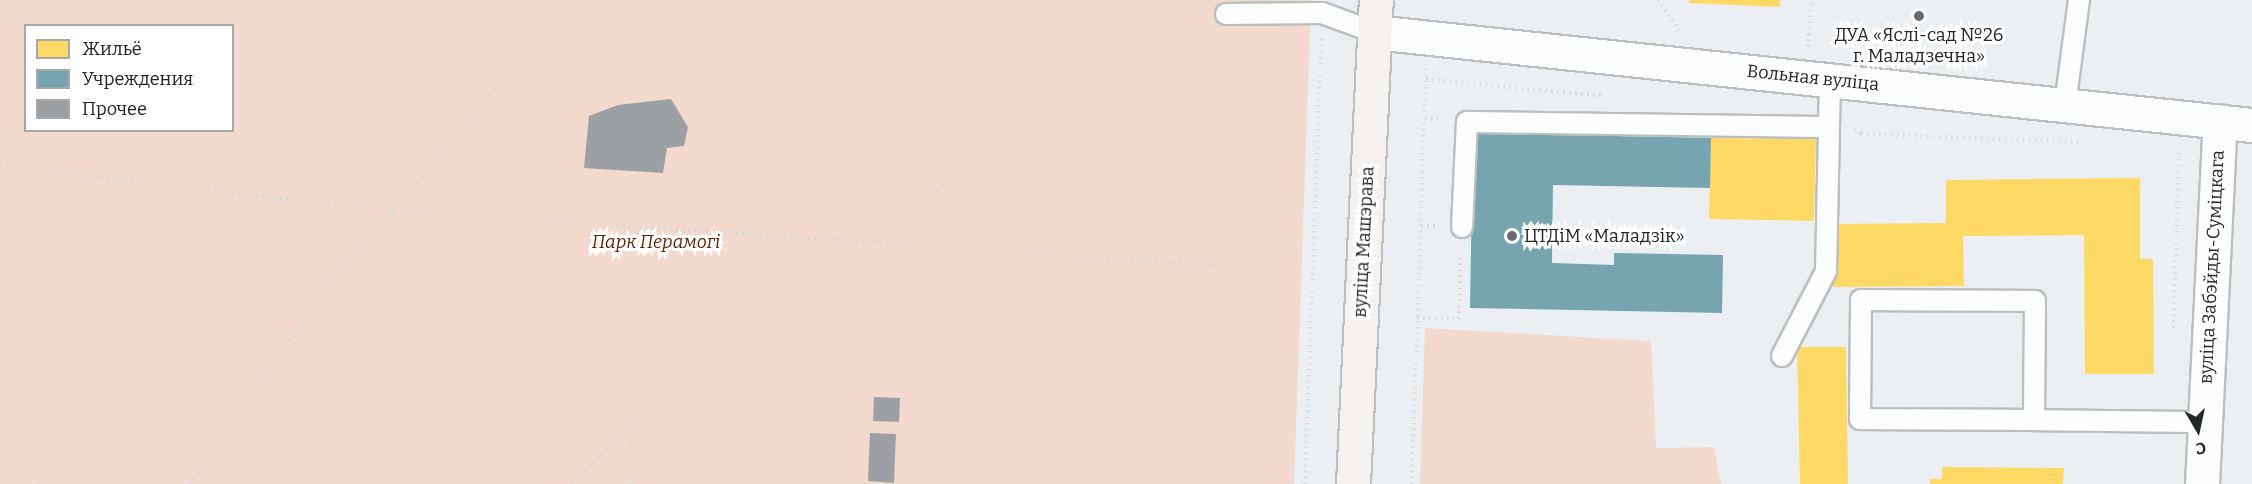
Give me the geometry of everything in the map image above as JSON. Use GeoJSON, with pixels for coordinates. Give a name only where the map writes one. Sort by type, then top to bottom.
{"type":"FeatureCollection","features":[{"type":"Feature","properties":{"kind":"main road","name":"вуліца Машэрава"},"geometry":{"type":"LineString","coordinates":[[1353,484],[1376,0]]}},
{"type":"Feature","properties":{"kind":"street","name":"Вольная вуліца"},"geometry":{"type":"LineString","coordinates":[[1374,32],[2252,124]]}},
{"type":"Feature","properties":{"kind":"street","name":"вуліца Забэйды-Суміцкага"},"geometry":{"type":"LineString","coordinates":[[2202,484],[2203,422],[2220,121]]}},
{"type":"Feature","properties":{"kind":"lane"},"geometry":{"type":"LineString","coordinates":[[2065,105],[2079,0]]}},
{"type":"Feature","properties":{"kind":"lane"},"geometry":{"type":"LineString","coordinates":[[1226,14],[1322,13],[1374,32]]}},
{"type":"Feature","properties":{"kind":"lane"},"geometry":{"type":"LineString","coordinates":[[1782,356],[1826,271],[1830,80]]}},
{"type":"Feature","properties":{"kind":"lane"},"geometry":{"type":"LineString","coordinates":[[1462,227],[1467,122],[1829,122]]}},
{"type":"Feature","properties":{"kind":"lane"},"geometry":{"type":"LineString","coordinates":[[2034,420],[2035,301],[1861,300],[1860,418],[2203,422]]}},
{"type":"Feature","properties":{"kind":"path"},"geometry":{"type":"LineString","coordinates":[[190,484],[331,281],[395,212],[568,0]]}},
{"type":"Feature","properties":{"kind":"path"},"geometry":{"type":"LineString","coordinates":[[1658,0],[1684,38]]}},
{"type":"Feature","properties":{"kind":"path"},"geometry":{"type":"LineString","coordinates":[[1808,52],[1812,0]]}},
{"type":"Feature","properties":{"kind":"path"},"geometry":{"type":"LineString","coordinates":[[1305,484],[1322,13]]}},
{"type":"Feature","properties":{"kind":"path"},"geometry":{"type":"LineString","coordinates":[[0,166],[395,212],[1215,265],[1226,14]]}},
{"type":"Feature","properties":{"kind":"path"},"geometry":{"type":"LineString","coordinates":[[1412,484],[1427,37]]}},
{"type":"Feature","properties":{"kind":"path"},"geometry":{"type":"LineString","coordinates":[[1426,79],[1612,96]]}},
{"type":"Feature","properties":{"kind":"path"},"geometry":{"type":"LineString","coordinates":[[1829,122],[1861,134],[2085,142]]}},
{"type":"Feature","properties":{"kind":"path"},"geometry":{"type":"LineString","coordinates":[[2167,145],[2179,146],[2174,330]]}},
{"type":"Feature","properties":{"kind":"path"},"geometry":{"type":"LineString","coordinates":[[877,243],[986,148]]}},
{"type":"Feature","properties":{"kind":"path"},"geometry":{"type":"LineString","coordinates":[[1418,318],[1459,319],[1462,227],[1421,226]]}},
{"type":"Feature","properties":{"kind":"path"},"geometry":{"type":"LineString","coordinates":[[630,484],[638,227]]}},
{"type":"Feature","properties":{"kind":"path"},"geometry":{"type":"LineString","coordinates":[[572,484],[632,426]]}},
{"type":"Feature","properties":{"kind":"path"},"geometry":{"type":"LineString","coordinates":[[37,484],[74,439]]}},
{"type":"Feature","properties":{"kind":"green space","name":"Парк Перамогі"},"geometry":{"type":"Polygon","coordinates":[[[0,0],[1311,0],[1294,484],[0,484],[0,0]]]}},
{"type":"Feature","properties":{"kind":"green space"},"geometry":{"type":"Polygon","coordinates":[[[1425,328],[1651,341],[1656,448],[1714,447],[1721,484],[1420,484],[1425,328]]]}},
{"type":"Feature","properties":{"kind":"building: Жильё"},"geometry":{"type":"Polygon","coordinates":[[[1689,0],[1780,0],[1780,7],[1689,3],[1689,0]]]}},
{"type":"Feature","properties":{"kind":"building: Жильё"},"geometry":{"type":"Polygon","coordinates":[[[1711,138],[1816,139],[1814,221],[1709,219],[1711,138]]]}},
{"type":"Feature","properties":{"kind":"building: Жильё"},"geometry":{"type":"Polygon","coordinates":[[[2140,178],[2140,259],[2153,259],[2154,374],[2085,374],[2084,235],[1963,236],[1964,286],[1831,287],[1830,224],[1946,223],[1946,180],[2140,178]]]}},
{"type":"Feature","properties":{"kind":"building: Жильё"},"geometry":{"type":"Polygon","coordinates":[[[1797,347],[1846,347],[1848,484],[1800,484],[1797,347]]]}},
{"type":"Feature","properties":{"kind":"building: Жильё"},"geometry":{"type":"Polygon","coordinates":[[[1942,467],[2064,468],[2063,484],[1930,484],[1930,479],[1942,479],[1942,467]]]}},
{"type":"Feature","properties":{"kind":"building: Учреждения","name":"ЦТДіМ «Маладзік»"},"geometry":{"type":"Polygon","coordinates":[[[1473,133],[1711,138],[1710,188],[1553,185],[1552,263],[1614,265],[1614,253],[1723,255],[1722,313],[1470,308],[1473,133]]]}},
{"type":"Feature","properties":{"kind":"building: Прочее"},"geometry":{"type":"Polygon","coordinates":[[[671,99],[688,127],[684,146],[667,148],[663,173],[584,168],[589,116],[618,105],[671,99]]]}},
{"type":"Feature","properties":{"kind":"building: Прочее"},"geometry":{"type":"Polygon","coordinates":[[[874,397],[900,398],[899,422],[873,421],[874,397]]]}},
{"type":"Feature","properties":{"kind":"building: Прочее"},"geometry":{"type":"Polygon","coordinates":[[[870,433],[896,434],[894,483],[868,481],[870,433]]]}},
{"type":"Feature","properties":{"kind":"place","name":"ДУА «Яслі-сад №26 г. Маладзечна»"},"geometry":{"type":"Point","coordinates":[1919,16]}},
{"type":"Feature","properties":{"kind":"place","name":"ЦТДіМ «Маладзік»"},"geometry":{"type":"Point","coordinates":[1512,236]}}]}
